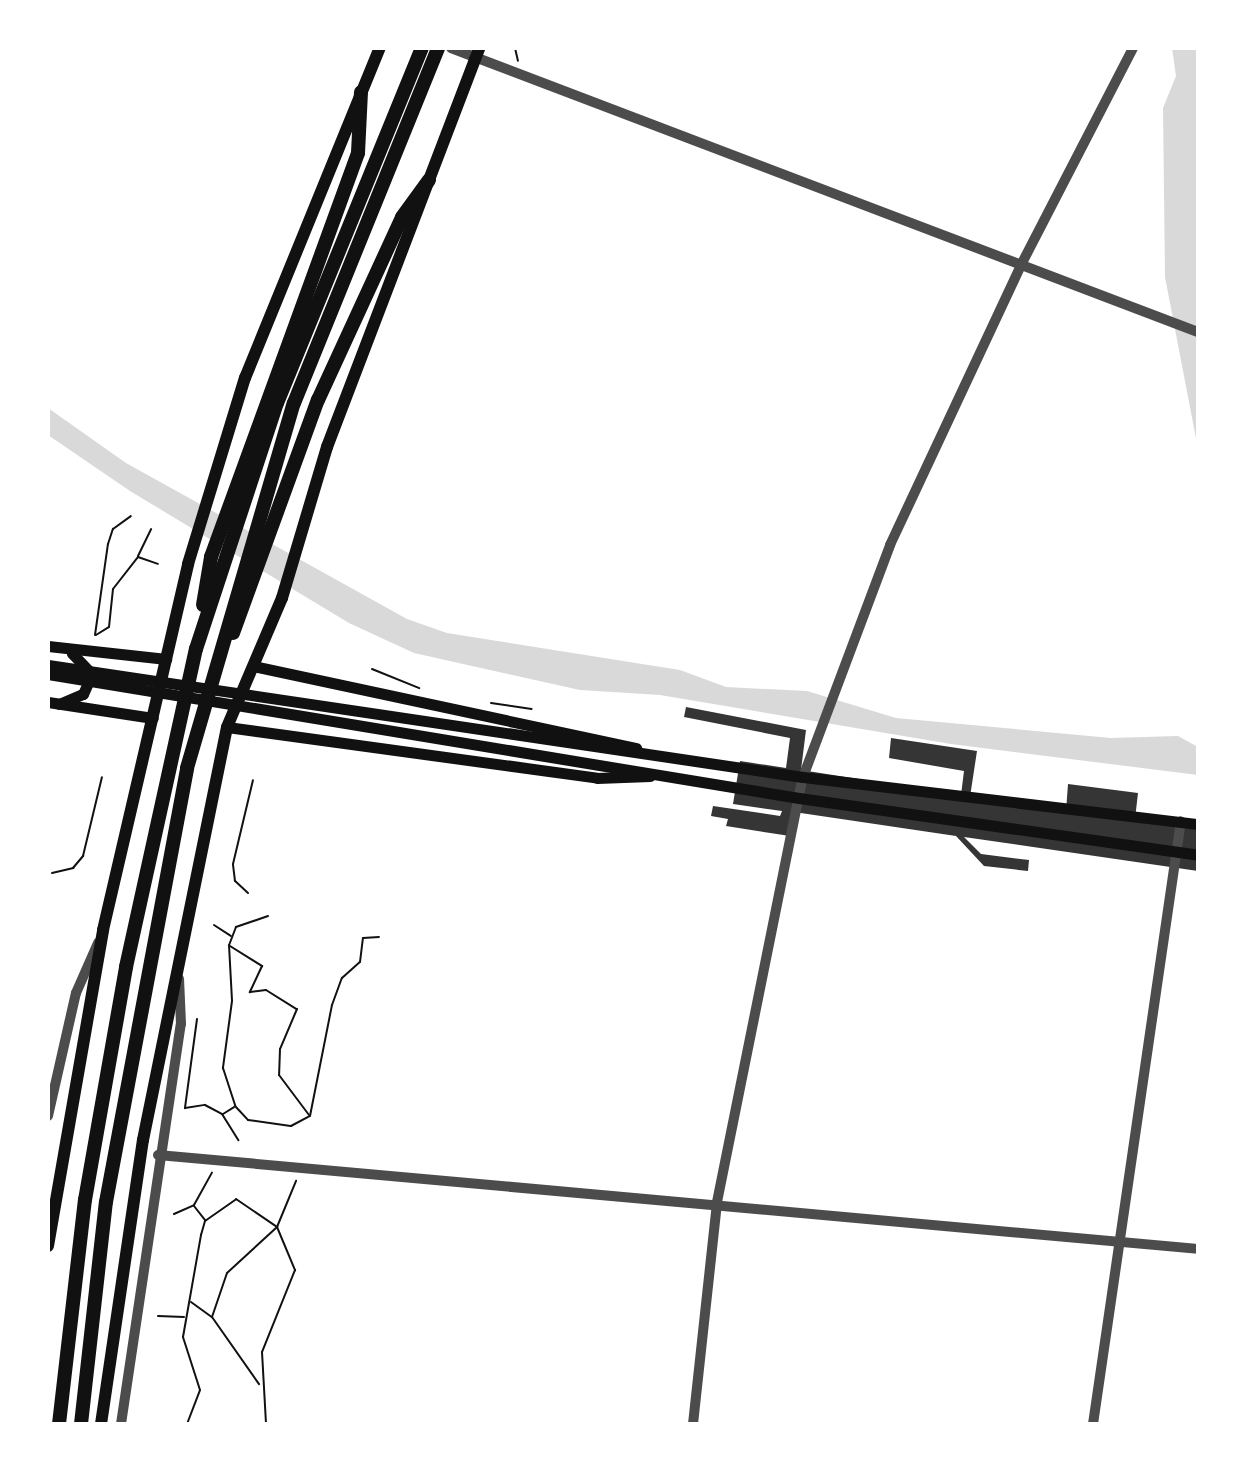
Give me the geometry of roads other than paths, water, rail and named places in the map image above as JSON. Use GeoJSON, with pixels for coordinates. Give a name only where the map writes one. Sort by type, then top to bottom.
{"type":"FeatureCollection","features":[{"type":"Feature","properties":{"kind":"highway"},"geometry":{"type":"LineString","coordinates":[[239,497],[422,48]]}},
{"type":"Feature","properties":{"kind":"highway"},"geometry":{"type":"LineString","coordinates":[[81,1424],[106,1202],[187,768],[220,661],[241,570],[260,507],[366,225],[438,48]]}},
{"type":"Feature","properties":{"kind":"highway"},"geometry":{"type":"LineString","coordinates":[[59,1424],[85,1200],[121,998],[196,649],[218,560],[358,153],[361,92]]}},
{"type":"Feature","properties":{"kind":"highway"},"geometry":{"type":"LineString","coordinates":[[220,661],[258,577],[318,400],[402,217],[429,180]]}},
{"type":"Feature","properties":{"kind":"main road"},"geometry":{"type":"LineString","coordinates":[[48,1246],[103,930],[193,548],[245,378],[380,48]]}},
{"type":"Feature","properties":{"kind":"main road"},"geometry":{"type":"LineString","coordinates":[[101,1423],[179,954],[227,727],[282,598],[300,533],[473,51]]}},
{"type":"Feature","properties":{"kind":"main road"},"geometry":{"type":"LineString","coordinates":[[54,647],[166,659]]}},
{"type":"Feature","properties":{"kind":"main road"},"geometry":{"type":"LineString","coordinates":[[53,703],[83,694],[92,674],[81,656],[54,647]]}},
{"type":"Feature","properties":{"kind":"main road"},"geometry":{"type":"LineString","coordinates":[[48,665],[671,759],[1198,824]]}},
{"type":"Feature","properties":{"kind":"main road"},"geometry":{"type":"LineString","coordinates":[[253,666],[580,731],[671,759]]}},
{"type":"Feature","properties":{"kind":"main road"},"geometry":{"type":"LineString","coordinates":[[48,674],[633,768],[799,798],[1198,855]]}},
{"type":"Feature","properties":{"kind":"main road"},"geometry":{"type":"LineString","coordinates":[[53,703],[153,718]]}},
{"type":"Feature","properties":{"kind":"main road"},"geometry":{"type":"LineString","coordinates":[[227,727],[597,778],[671,775]]}},
{"type":"Feature","properties":{"kind":"street"},"geometry":{"type":"LineString","coordinates":[[451,48],[473,51],[1198,332]]}},
{"type":"Feature","properties":{"kind":"street"},"geometry":{"type":"LineString","coordinates":[[693,1424],[717,1202],[803,777],[890,545],[1021,265],[1130,52]]}},
{"type":"Feature","properties":{"kind":"street"},"geometry":{"type":"LineString","coordinates":[[1093,1424],[1123,1244],[1181,821]]}},
{"type":"Feature","properties":{"kind":"street"},"geometry":{"type":"LineString","coordinates":[[48,1116],[76,993],[103,930]]}},
{"type":"Feature","properties":{"kind":"street"},"geometry":{"type":"LineString","coordinates":[[121,1424],[158,1155],[181,1024],[179,954]]}},
{"type":"Feature","properties":{"kind":"street"},"geometry":{"type":"LineString","coordinates":[[158,1155],[717,1202],[1198,1249]]}}]}
